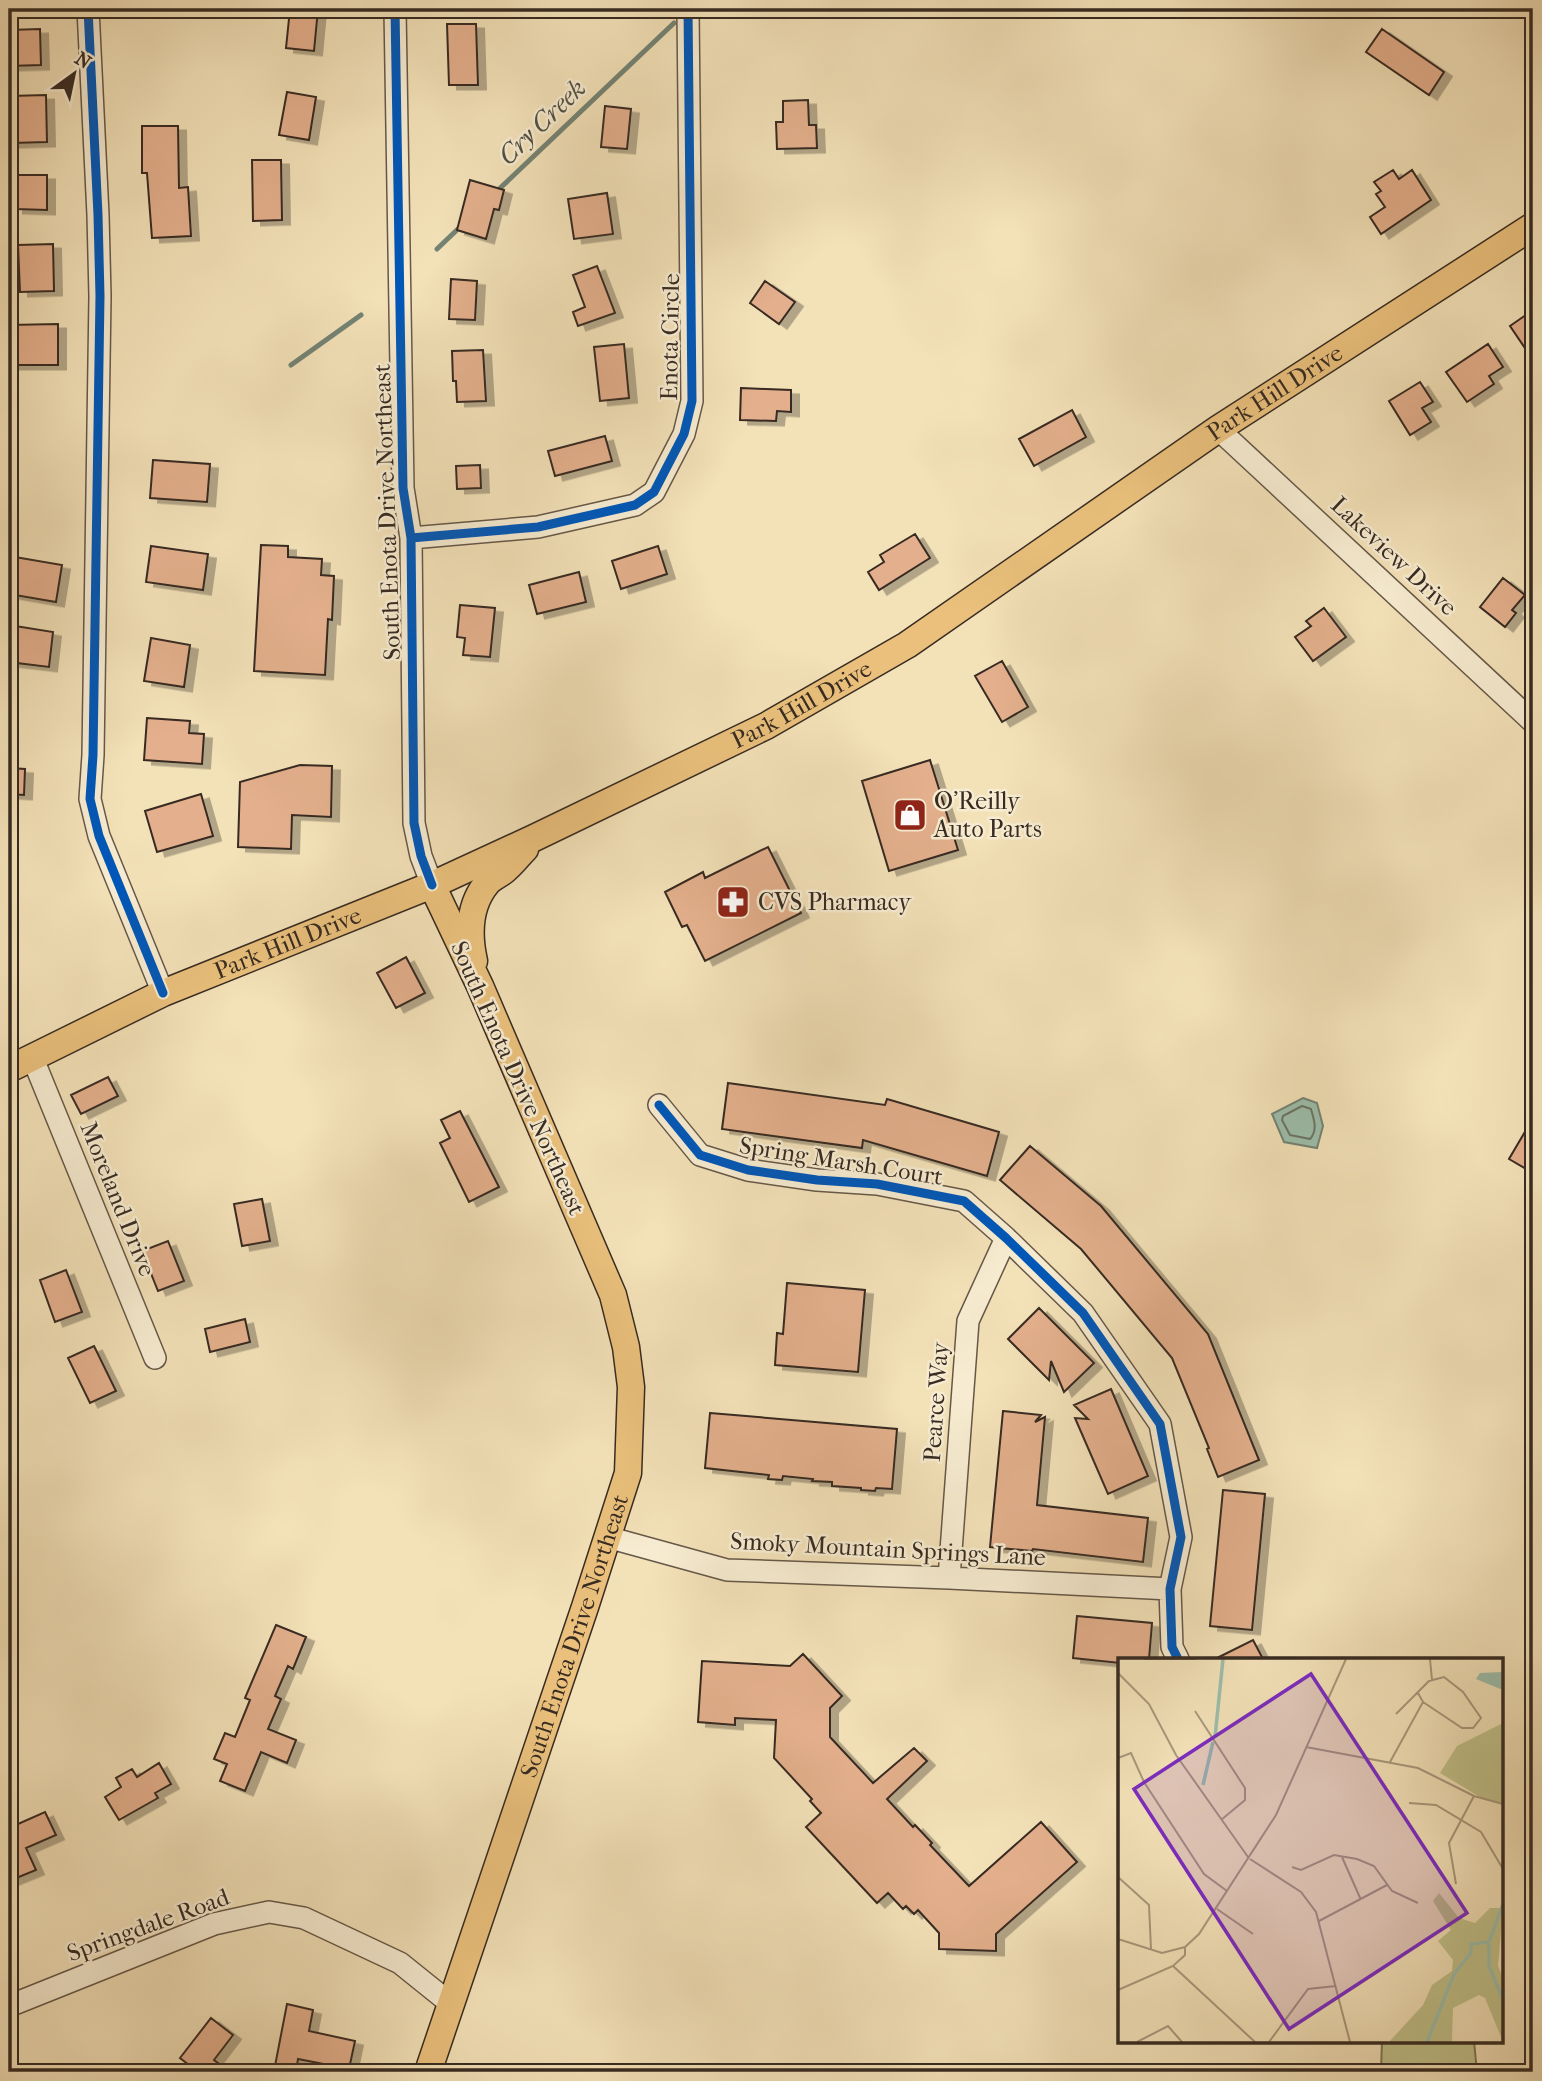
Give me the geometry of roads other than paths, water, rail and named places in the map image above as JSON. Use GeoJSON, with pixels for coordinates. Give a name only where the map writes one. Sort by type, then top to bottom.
{"type":"FeatureCollection","features":[{"type":"Feature","properties":{"kind":"main road","name":"Park Hill Drive"},"geometry":{"type":"LineString","coordinates":[[21,1064],[163,993],[432,884],[534,838],[766,726],[907,645],[1218,429],[1533,226]]}},
{"type":"Feature","properties":{"kind":"main road"},"geometry":{"type":"LineString","coordinates":[[480,986],[470,939],[478,897],[489,881],[507,869],[534,838]]}},
{"type":"Feature","properties":{"kind":"main road","name":"South Enota Drive Northeast"},"geometry":{"type":"LineString","coordinates":[[428,2072],[628,1473],[631,1387],[626,1347],[613,1295],[480,986],[432,884]]}},
{"type":"Feature","properties":{"kind":"street"},"geometry":{"type":"LineString","coordinates":[[88,9],[100,296],[90,799],[99,836],[163,993]]}},
{"type":"Feature","properties":{"kind":"street","name":"South Enota Drive Northeast"},"geometry":{"type":"LineString","coordinates":[[395,9],[403,488],[411,538],[414,823],[421,856],[432,884]]}},
{"type":"Feature","properties":{"kind":"street","name":"Enota Circle"},"geometry":{"type":"LineString","coordinates":[[411,538],[538,527],[635,505],[654,492],[684,434],[692,401],[688,9]]}},
{"type":"Feature","properties":{"kind":"street","name":"Lakeview Drive"},"geometry":{"type":"LineString","coordinates":[[1218,429],[1533,722]]}},
{"type":"Feature","properties":{"kind":"street","name":"Moreland Drive"},"geometry":{"type":"LineString","coordinates":[[21,1064],[155,1359]]}},
{"type":"Feature","properties":{"kind":"street","name":"Spring Marsh Court"},"geometry":{"type":"LineString","coordinates":[[659,1105],[700,1155],[748,1170],[817,1180],[877,1184],[964,1201],[1083,1313],[1160,1424],[1181,1537],[1170,1589],[1172,1647],[1178,1658]]}},
{"type":"Feature","properties":{"kind":"street","name":"Pearce Way"},"geometry":{"type":"LineString","coordinates":[[948,1578],[968,1321],[1006,1238]]}},
{"type":"Feature","properties":{"kind":"street","name":"Smoky Mountain Springs Lane"},"geometry":{"type":"LineString","coordinates":[[607,1537],[727,1570],[1170,1589]]}},
{"type":"Feature","properties":{"kind":"street","name":"Springdale Road"},"geometry":{"type":"LineString","coordinates":[[9,2006],[214,1924],[269,1912],[304,1918],[400,1963],[451,2004]]}},
{"type":"Feature","properties":{"kind":"water"},"geometry":{"type":"Polygon","coordinates":[[[1303,1098],[1317,1103],[1323,1126],[1317,1148],[1284,1142],[1272,1114],[1303,1098]]]}},
{"type":"Feature","properties":{"kind":"waterway","name":"Cry Creek"},"geometry":{"type":"LineString","coordinates":[[495,193],[674,23]]}},
{"type":"Feature","properties":{"kind":"waterway","name":"Cry Creek"},"geometry":{"type":"LineString","coordinates":[[437,249],[460,227]]}},
{"type":"Feature","properties":{"kind":"waterway","name":"Cry Creek"},"geometry":{"type":"LineString","coordinates":[[291,365],[361,315]]}},
{"type":"Feature","properties":{"kind":"place","name":"O'Reilly Auto Parts"},"geometry":{"type":"Point","coordinates":[910,815]}},
{"type":"Feature","properties":{"kind":"place","name":"CVS Pharmacy"},"geometry":{"type":"Point","coordinates":[733,902]}}]}
